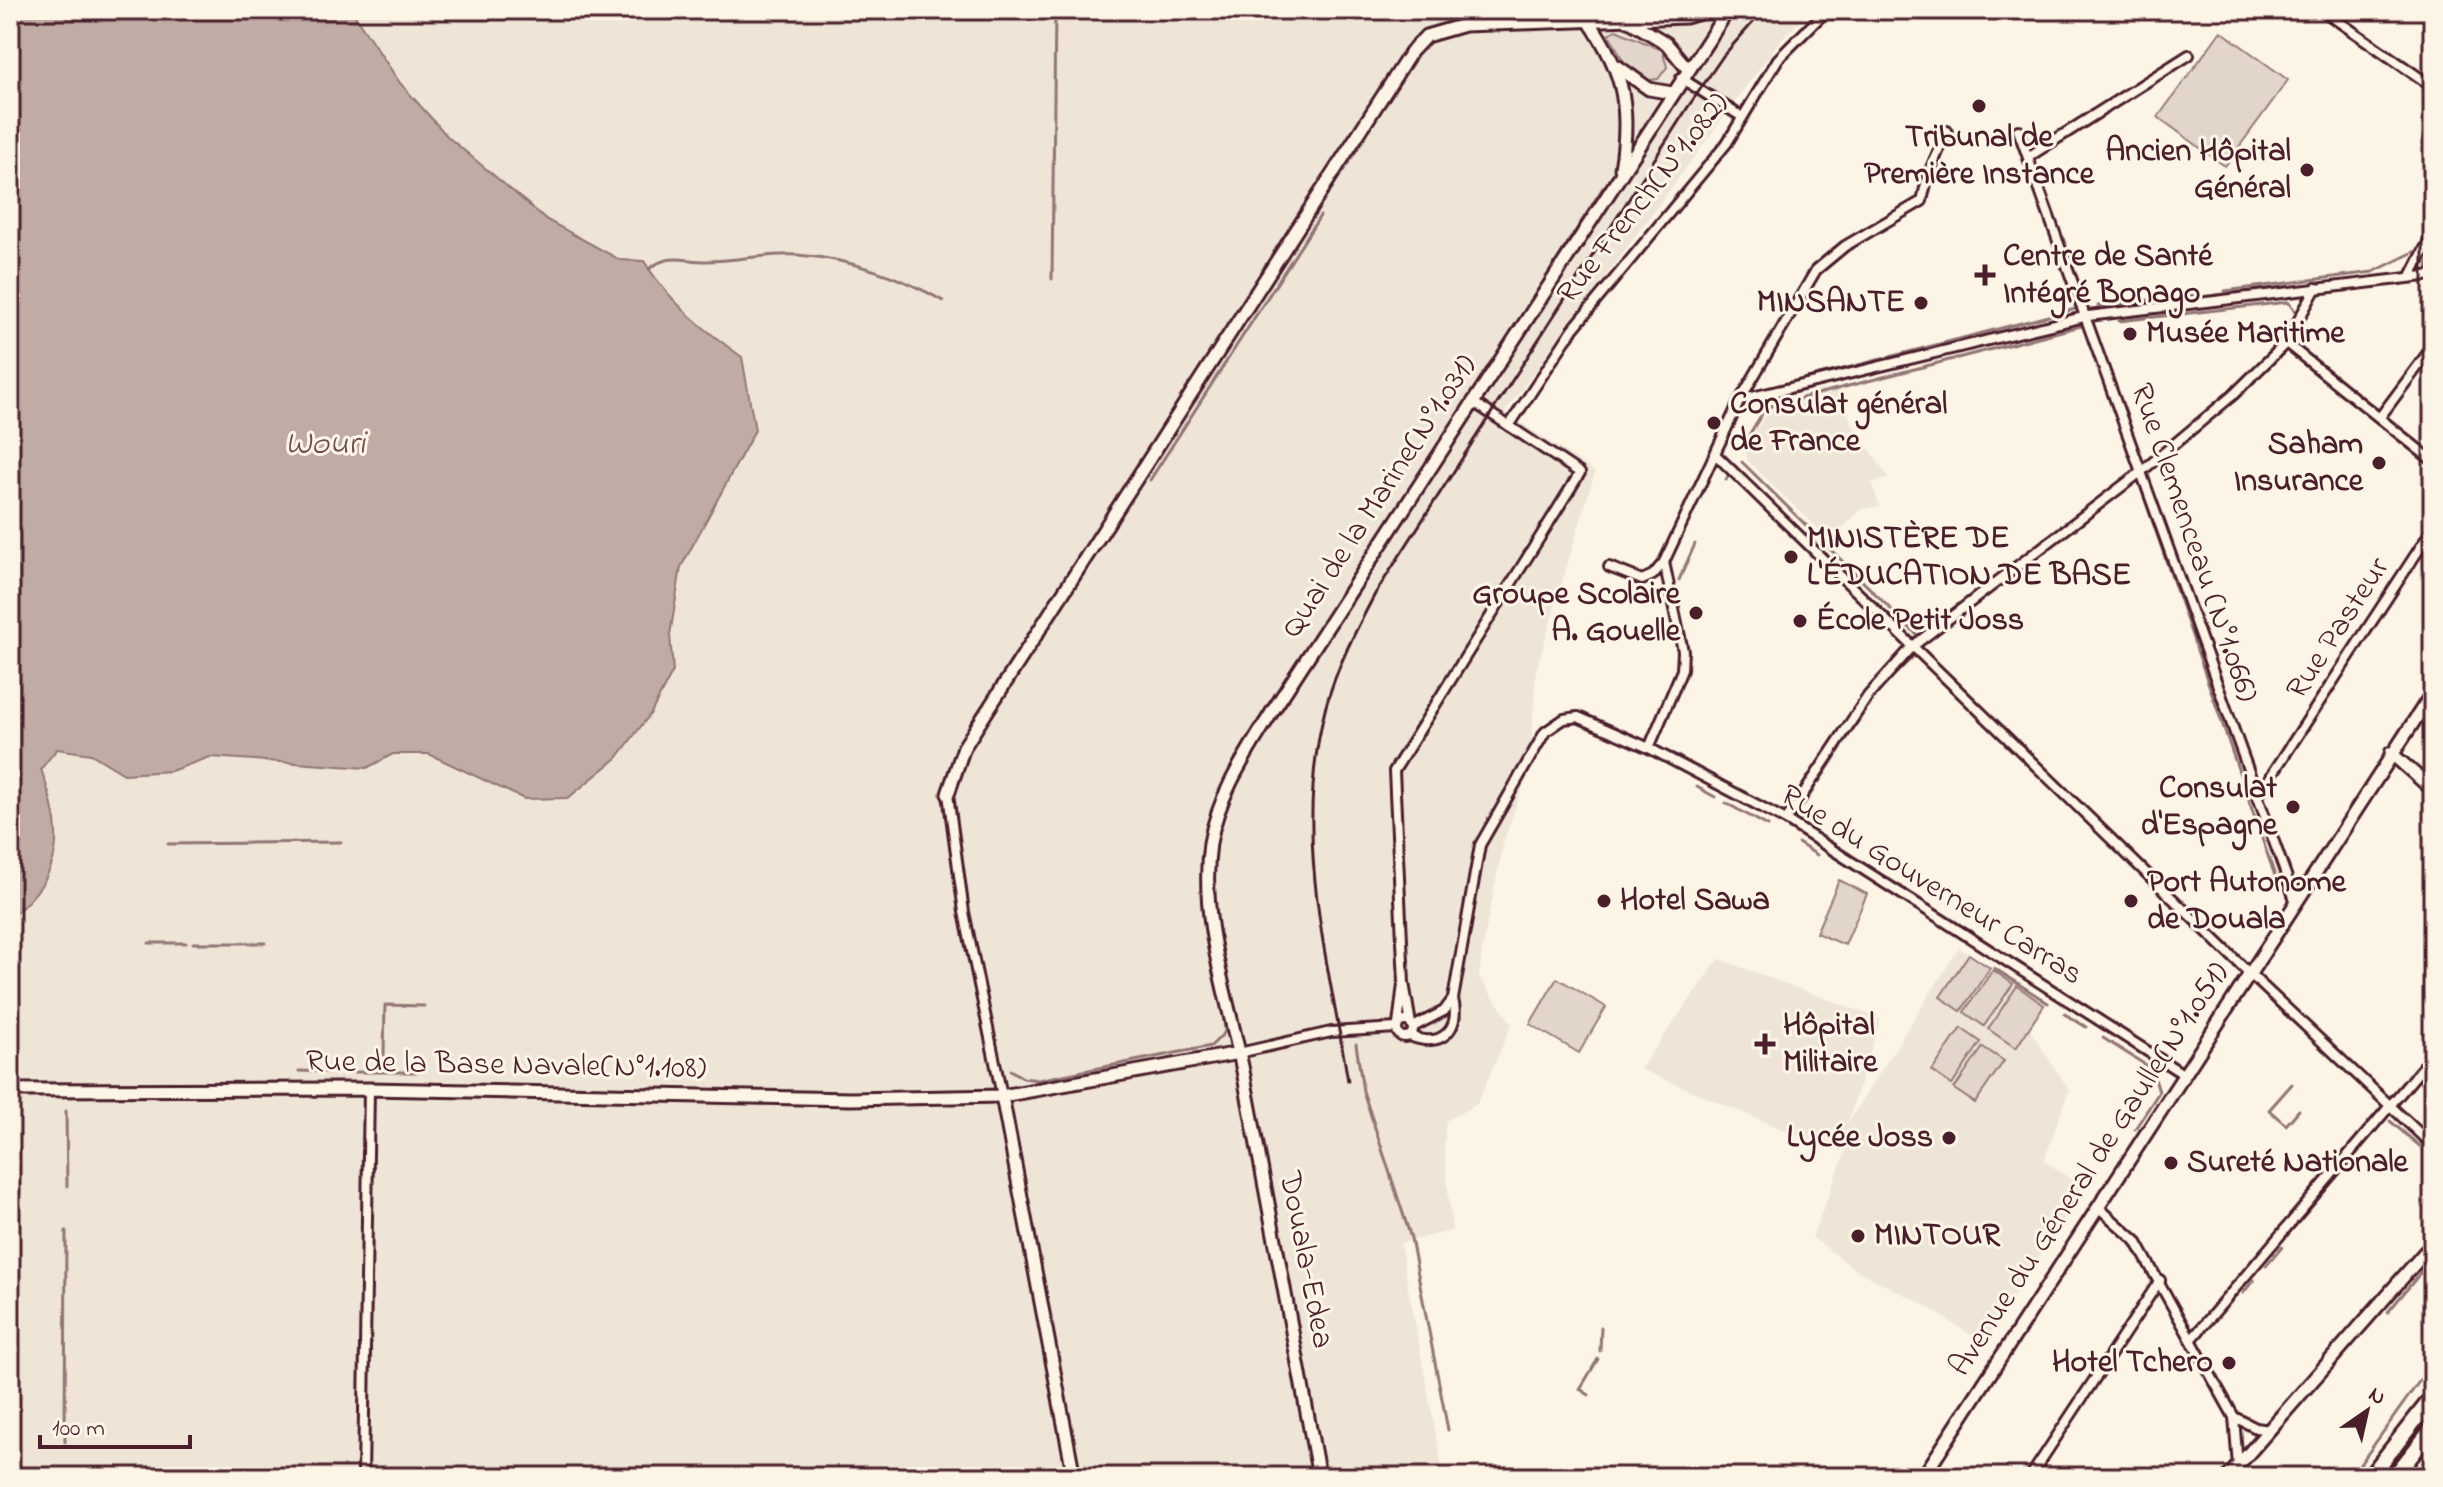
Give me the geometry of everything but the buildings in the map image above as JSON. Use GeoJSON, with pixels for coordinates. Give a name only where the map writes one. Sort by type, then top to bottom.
{"type":"FeatureCollection","features":[{"type":"Feature","properties":{"kind":"highway"},"geometry":{"type":"LineString","coordinates":[[2370,1477],[2433,1397]]}},
{"type":"Feature","properties":{"kind":"highway"},"geometry":{"type":"LineString","coordinates":[[2394,1477],[2433,1428]]}},
{"type":"Feature","properties":{"kind":"main road"},"geometry":{"type":"LineString","coordinates":[[1611,10],[1666,43],[1684,73]]}},
{"type":"Feature","properties":{"kind":"main road"},"geometry":{"type":"LineString","coordinates":[[948,794],[964,747],[1411,52],[1426,36],[1444,28],[1529,20],[1585,15],[1628,20],[1686,17],[1710,10]]}},
{"type":"Feature","properties":{"kind":"main road","name":"Quai de la Marine(N°1.031)"},"geometry":{"type":"LineString","coordinates":[[1239,1053],[1209,908],[1210,843],[1217,816],[1240,765],[1684,73],[1728,10]]}},
{"type":"Feature","properties":{"kind":"main road"},"geometry":{"type":"LineString","coordinates":[[1585,15],[1614,63],[1627,111],[1621,174]]}},
{"type":"Feature","properties":{"kind":"main road"},"geometry":{"type":"LineString","coordinates":[[1614,63],[1639,85],[1672,93]]}},
{"type":"Feature","properties":{"kind":"main road","name":"Avenue du Géneral de Gaulle(N°1.051)"},"geometry":{"type":"LineString","coordinates":[[1923,1477],[2248,972],[2433,692]]}},
{"type":"Feature","properties":{"kind":"main road"},"geometry":{"type":"LineString","coordinates":[[2391,753],[2433,790]]}},
{"type":"Feature","properties":{"kind":"main road"},"geometry":{"type":"LineString","coordinates":[[1074,1477],[1002,1096],[1239,1053]]}},
{"type":"Feature","properties":{"kind":"main road","name":"Douala-Edea"},"geometry":{"type":"LineString","coordinates":[[1239,1053],[1319,1477]]}},
{"type":"Feature","properties":{"kind":"main road","name":"Rue de la Base Navale(N°1.108)"},"geometry":{"type":"LineString","coordinates":[[10,1090],[369,1089],[851,1099],[1002,1096]]}},
{"type":"Feature","properties":{"kind":"main road"},"geometry":{"type":"LineString","coordinates":[[2228,1477],[2433,1243]]}},
{"type":"Feature","properties":{"kind":"street","name":"Rue French(N°1.082)"},"geometry":{"type":"LineString","coordinates":[[1509,426],[1573,329],[1727,143],[1778,59],[1827,10]]}},
{"type":"Feature","properties":{"kind":"street"},"geometry":{"type":"LineString","coordinates":[[2322,10],[2433,87]]}},
{"type":"Feature","properties":{"kind":"street"},"geometry":{"type":"LineString","coordinates":[[2028,157],[2189,55]]}},
{"type":"Feature","properties":{"kind":"street"},"geometry":{"type":"LineString","coordinates":[[1684,73],[1742,117]]}},
{"type":"Feature","properties":{"kind":"street","name":"Rue Clemenceau (N°1.066)"},"geometry":{"type":"LineString","coordinates":[[2018,130],[2088,316],[2295,900]]}},
{"type":"Feature","properties":{"kind":"street"},"geometry":{"type":"LineString","coordinates":[[1609,567],[1642,580],[1653,575],[1664,562],[1740,400],[1816,270],[1828,257],[1922,201],[1928,175],[1947,131]]}},
{"type":"Feature","properties":{"kind":"street"},"geometry":{"type":"LineString","coordinates":[[2411,276],[2433,233]]}},
{"type":"Feature","properties":{"kind":"street"},"geometry":{"type":"LineString","coordinates":[[1740,400],[2088,316],[2433,275]]}},
{"type":"Feature","properties":{"kind":"street"},"geometry":{"type":"LineString","coordinates":[[1786,820],[1868,696],[1913,646],[2142,471],[2233,395],[2286,343],[2316,288]]}},
{"type":"Feature","properties":{"kind":"street"},"geometry":{"type":"LineString","coordinates":[[2286,343],[2433,461]]}},
{"type":"Feature","properties":{"kind":"street"},"geometry":{"type":"LineString","coordinates":[[2380,417],[2433,346]]}},
{"type":"Feature","properties":{"kind":"street"},"geometry":{"type":"LineString","coordinates":[[1411,1029],[1404,983],[1394,771],[1580,473],[1473,402]]}},
{"type":"Feature","properties":{"kind":"street"},"geometry":{"type":"LineString","coordinates":[[1715,454],[2248,972],[2433,1146]]}},
{"type":"Feature","properties":{"kind":"street","name":"Rue Pasteur"},"geometry":{"type":"LineString","coordinates":[[2258,796],[2433,528]]}},
{"type":"Feature","properties":{"kind":"street"},"geometry":{"type":"LineString","coordinates":[[1649,748],[1682,670],[1683,651],[1664,562]]}},
{"type":"Feature","properties":{"kind":"street","name":"Rue du Gouverneur Carras"},"geometry":{"type":"LineString","coordinates":[[1411,1029],[1430,1040],[1447,1034],[1457,1019],[1453,999],[1480,845],[1545,732],[1564,719],[1578,717],[1649,748],[1786,820],[2183,1074]]}},
{"type":"Feature","properties":{"kind":"street"},"geometry":{"type":"LineString","coordinates":[[948,794],[964,912],[1002,1096]]}},
{"type":"Feature","properties":{"kind":"street"},"geometry":{"type":"LineString","coordinates":[[1404,983],[1398,1027],[1400,1035],[1444,1011],[1453,999]]}},
{"type":"Feature","properties":{"kind":"street"},"geometry":{"type":"LineString","coordinates":[[1239,1053],[1331,1032],[1398,1027],[1404,1021],[1411,1029]]}},
{"type":"Feature","properties":{"kind":"street"},"geometry":{"type":"LineString","coordinates":[[2192,1339],[2433,1055]]}},
{"type":"Feature","properties":{"kind":"street"},"geometry":{"type":"LineString","coordinates":[[363,1477],[369,1089]]}},
{"type":"Feature","properties":{"kind":"street"},"geometry":{"type":"LineString","coordinates":[[2098,1207],[2136,1241],[2192,1339],[2234,1417],[2238,1466]]}},
{"type":"Feature","properties":{"kind":"street"},"geometry":{"type":"LineString","coordinates":[[2030,1477],[2160,1280]]}},
{"type":"Feature","properties":{"kind":"street"},"geometry":{"type":"LineString","coordinates":[[2234,1417],[2256,1428],[2271,1430]]}},
{"type":"Feature","properties":{"kind":"shaded area"},"geometry":{"type":"Polygon","coordinates":[[[351,10],[1813,10],[1783,37],[1505,412],[1595,472],[1536,671],[1530,768],[1504,840],[1482,950],[1479,977],[1512,1024],[1477,1104],[1446,1121],[1444,1147],[1452,1231],[1400,1243],[1444,1477],[10,1477],[10,918],[31,900],[54,806],[41,769],[57,749],[91,754],[124,774],[171,771],[210,757],[367,768],[393,754],[429,754],[524,799],[651,713],[673,671],[670,635],[680,567],[755,430],[742,357],[696,324],[656,281],[644,261],[620,260],[547,220],[448,137],[400,83],[351,10]]]}},
{"type":"Feature","properties":{"kind":"shaded area"},"geometry":{"type":"Polygon","coordinates":[[[1616,30],[1662,50],[1667,67],[1658,79],[1642,81],[1628,70],[1609,34],[1616,30]]]}},
{"type":"Feature","properties":{"kind":"shaded area"},"geometry":{"type":"Polygon","coordinates":[[[2221,31],[2288,80],[2225,166],[2158,117],[2221,31]]]}},
{"type":"Feature","properties":{"kind":"shaded area"},"geometry":{"type":"Polygon","coordinates":[[[1840,388],[1852,424],[1889,478],[1872,483],[1880,507],[1862,509],[1830,540],[1747,460],[1745,444],[1769,411],[1840,388]]]}},
{"type":"Feature","properties":{"kind":"shaded area"},"geometry":{"type":"Polygon","coordinates":[[[1839,880],[1867,894],[1845,945],[1816,933],[1839,880]]]}},
{"type":"Feature","properties":{"kind":"shaded area","name":"Lycée Joss"},"geometry":{"type":"Polygon","coordinates":[[[1959,948],[2047,1004],[2030,1030],[2071,1093],[2068,1092],[2044,1161],[2084,1188],[1983,1343],[1923,1304],[1856,1270],[1812,1237],[1846,1151],[1823,1147],[1640,1069],[1719,959],[1881,1019],[1847,1124],[1959,948]]]}},
{"type":"Feature","properties":{"kind":"shaded area"},"geometry":{"type":"Polygon","coordinates":[[[1969,954],[1990,968],[1961,1011],[1940,997],[1969,954]]]}},
{"type":"Feature","properties":{"kind":"shaded area"},"geometry":{"type":"Polygon","coordinates":[[[1993,970],[2013,984],[1984,1026],[1964,1012],[1993,970]]]}},
{"type":"Feature","properties":{"kind":"shaded area"},"geometry":{"type":"Polygon","coordinates":[[[1557,978],[1606,1007],[1579,1053],[1530,1024],[1557,978]]]}},
{"type":"Feature","properties":{"kind":"shaded area"},"geometry":{"type":"Polygon","coordinates":[[[2017,986],[2044,1005],[2016,1048],[1988,1029],[2017,986]]]}},
{"type":"Feature","properties":{"kind":"shaded area"},"geometry":{"type":"Polygon","coordinates":[[[1961,1028],[1981,1042],[1952,1085],[1932,1071],[1961,1028]]]}},
{"type":"Feature","properties":{"kind":"shaded area"},"geometry":{"type":"Polygon","coordinates":[[[1983,1047],[2004,1061],[1975,1103],[1954,1089],[1983,1047]]]}},
{"type":"Feature","properties":{"kind":"water","name":"Wouri"},"geometry":{"type":"Polygon","coordinates":[[[10,10],[351,10],[400,83],[448,137],[547,220],[620,260],[644,261],[664,289],[688,314],[742,357],[755,430],[681,567],[670,635],[673,671],[651,713],[617,758],[568,798],[524,799],[429,754],[393,754],[367,768],[210,757],[171,771],[124,774],[91,754],[57,749],[41,769],[54,813],[55,851],[42,884],[10,918],[10,10]]]}},
{"type":"Feature","properties":{"kind":"waterway"},"geometry":{"type":"LineString","coordinates":[[1052,279],[1055,10]]}},
{"type":"Feature","properties":{"kind":"waterway"},"geometry":{"type":"LineString","coordinates":[[2313,10],[2356,40]]}},
{"type":"Feature","properties":{"kind":"waterway"},"geometry":{"type":"LineString","coordinates":[[2367,48],[2433,94]]}},
{"type":"Feature","properties":{"kind":"waterway"},"geometry":{"type":"LineString","coordinates":[[1455,421],[1604,186]]}},
{"type":"Feature","properties":{"kind":"waterway"},"geometry":{"type":"LineString","coordinates":[[1150,480],[1320,216]]}},
{"type":"Feature","properties":{"kind":"waterway"},"geometry":{"type":"LineString","coordinates":[[2225,291],[2373,272],[2418,250],[2433,225]]}},
{"type":"Feature","properties":{"kind":"waterway"},"geometry":{"type":"LineString","coordinates":[[2429,270],[2427,264],[2433,254]]}},
{"type":"Feature","properties":{"kind":"waterway"},"geometry":{"type":"LineString","coordinates":[[649,269],[669,259],[718,261],[798,255],[836,260],[874,270],[943,301]]}},
{"type":"Feature","properties":{"kind":"waterway"},"geometry":{"type":"LineString","coordinates":[[2098,306],[2201,294]]}},
{"type":"Feature","properties":{"kind":"waterway"},"geometry":{"type":"LineString","coordinates":[[2119,321],[2288,302],[2296,312]]}},
{"type":"Feature","properties":{"kind":"waterway"},"geometry":{"type":"LineString","coordinates":[[1777,386],[2079,308]]}},
{"type":"Feature","properties":{"kind":"waterway"},"geometry":{"type":"LineString","coordinates":[[1740,450],[1763,412],[1771,406],[2085,325]]}},
{"type":"Feature","properties":{"kind":"waterway"},"geometry":{"type":"LineString","coordinates":[[2099,367],[2136,472]]}},
{"type":"Feature","properties":{"kind":"waterway"},"geometry":{"type":"LineString","coordinates":[[1742,462],[1919,637]]}},
{"type":"Feature","properties":{"kind":"waterway"},"geometry":{"type":"LineString","coordinates":[[1726,480],[1729,474],[1733,476]]}},
{"type":"Feature","properties":{"kind":"waterway"},"geometry":{"type":"LineString","coordinates":[[2141,488],[2275,876]]}},
{"type":"Feature","properties":{"kind":"waterway"},"geometry":{"type":"LineString","coordinates":[[1679,580],[1695,544]]}},
{"type":"Feature","properties":{"kind":"waterway"},"geometry":{"type":"LineString","coordinates":[[1819,782],[1877,692],[1915,655]]}},
{"type":"Feature","properties":{"kind":"waterway"},"geometry":{"type":"LineString","coordinates":[[1826,752],[1865,693],[1893,662]]}},
{"type":"Feature","properties":{"kind":"waterway"},"geometry":{"type":"LineString","coordinates":[[1672,753],[1782,813],[1787,812]]}},
{"type":"Feature","properties":{"kind":"waterway"},"geometry":{"type":"LineString","coordinates":[[1697,787],[1715,797]]}},
{"type":"Feature","properties":{"kind":"waterway"},"geometry":{"type":"LineString","coordinates":[[1794,819],[1814,789]]}},
{"type":"Feature","properties":{"kind":"waterway"},"geometry":{"type":"LineString","coordinates":[[1726,803],[1768,826]]}},
{"type":"Feature","properties":{"kind":"waterway"},"geometry":{"type":"LineString","coordinates":[[168,844],[341,842]]}},
{"type":"Feature","properties":{"kind":"waterway"},"geometry":{"type":"LineString","coordinates":[[1798,843],[1817,855]]}},
{"type":"Feature","properties":{"kind":"waterway"},"geometry":{"type":"LineString","coordinates":[[149,943],[186,943]]}},
{"type":"Feature","properties":{"kind":"waterway"},"geometry":{"type":"LineString","coordinates":[[193,943],[265,943]]}},
{"type":"Feature","properties":{"kind":"waterway"},"geometry":{"type":"LineString","coordinates":[[1994,968],[2048,1003]]}},
{"type":"Feature","properties":{"kind":"waterway"},"geometry":{"type":"LineString","coordinates":[[384,1055],[385,1005],[424,1006]]}},
{"type":"Feature","properties":{"kind":"waterway"},"geometry":{"type":"LineString","coordinates":[[1010,1070],[1023,1078],[1038,1080],[1211,1046],[1225,1032],[1223,1008]]}},
{"type":"Feature","properties":{"kind":"waterway"},"geometry":{"type":"LineString","coordinates":[[2065,1014],[2086,1027]]}},
{"type":"Feature","properties":{"kind":"waterway"},"geometry":{"type":"LineString","coordinates":[[2103,1038],[2152,1069],[2159,1092],[2135,1129]]}},
{"type":"Feature","properties":{"kind":"waterway"},"geometry":{"type":"LineString","coordinates":[[1356,1044],[1363,1091],[1411,1238],[1448,1430]]}},
{"type":"Feature","properties":{"kind":"waterway"},"geometry":{"type":"LineString","coordinates":[[2422,1083],[2433,1070]]}},
{"type":"Feature","properties":{"kind":"waterway"},"geometry":{"type":"LineString","coordinates":[[299,1071],[329,1072]]}},
{"type":"Feature","properties":{"kind":"waterway"},"geometry":{"type":"LineString","coordinates":[[339,1072],[419,1072]]}},
{"type":"Feature","properties":{"kind":"waterway"},"geometry":{"type":"LineString","coordinates":[[2292,1084],[2269,1110],[2286,1125],[2299,1110]]}},
{"type":"Feature","properties":{"kind":"waterway"},"geometry":{"type":"LineString","coordinates":[[66,1111],[67,1186]]}},
{"type":"Feature","properties":{"kind":"waterway"},"geometry":{"type":"LineString","coordinates":[[2390,1121],[2428,1153]]}},
{"type":"Feature","properties":{"kind":"waterway"},"geometry":{"type":"LineString","coordinates":[[65,1442],[66,1231]]}},
{"type":"Feature","properties":{"kind":"waterway"},"geometry":{"type":"LineString","coordinates":[[2272,1259],[2282,1247]]}},
{"type":"Feature","properties":{"kind":"waterway"},"geometry":{"type":"LineString","coordinates":[[2388,1312],[2433,1258]]}},
{"type":"Feature","properties":{"kind":"waterway"},"geometry":{"type":"LineString","coordinates":[[2266,1266],[2271,1260]]}},
{"type":"Feature","properties":{"kind":"waterway"},"geometry":{"type":"LineString","coordinates":[[2243,1293],[2254,1280]]}},
{"type":"Feature","properties":{"kind":"waterway"},"geometry":{"type":"LineString","coordinates":[[1600,1351],[1601,1327]]}},
{"type":"Feature","properties":{"kind":"waterway"},"geometry":{"type":"LineString","coordinates":[[1589,1395],[1580,1389],[1598,1359]]}},
{"type":"Feature","properties":{"kind":"waterway"},"geometry":{"type":"LineString","coordinates":[[2351,1477],[2423,1376]]}},
{"type":"Feature","properties":{"kind":"waterway"},"geometry":{"type":"LineString","coordinates":[[1086,1466],[1088,1477]]}},
{"type":"Feature","properties":{"kind":"railway"},"geometry":{"type":"LineString","coordinates":[[1348,1081],[1323,941],[1312,848],[1316,754],[1336,677],[1375,594],[1688,107],[1723,56],[1764,10]]}},
{"type":"Feature","properties":{"kind":"place","name":"Tribunal de Première Instance"},"geometry":{"type":"Point","coordinates":[1979,106]}},
{"type":"Feature","properties":{"kind":"place","name":"Ancien Hôpital Général"},"geometry":{"type":"Point","coordinates":[2307,170]}},
{"type":"Feature","properties":{"kind":"place","name":"Centre de Santé Intégré Bonago"},"geometry":{"type":"Point","coordinates":[1985,275]}},
{"type":"Feature","properties":{"kind":"place","name":"MINSANTE"},"geometry":{"type":"Point","coordinates":[1921,303]}},
{"type":"Feature","properties":{"kind":"place","name":"Musée Maritime"},"geometry":{"type":"Point","coordinates":[2130,334]}},
{"type":"Feature","properties":{"kind":"place","name":"Consulat général de France"},"geometry":{"type":"Point","coordinates":[1714,423]}},
{"type":"Feature","properties":{"kind":"place","name":"Saham Insurance"},"geometry":{"type":"Point","coordinates":[2379,463]}},
{"type":"Feature","properties":{"kind":"place","name":"MINISTÈRE DE L'ÉDUCATION DE BASE"},"geometry":{"type":"Point","coordinates":[1791,557]}},
{"type":"Feature","properties":{"kind":"place","name":"Groupe Scolaire A. Gouelle"},"geometry":{"type":"Point","coordinates":[1696,613]}},
{"type":"Feature","properties":{"kind":"place","name":"École Petit Joss"},"geometry":{"type":"Point","coordinates":[1800,621]}},
{"type":"Feature","properties":{"kind":"place","name":"Consulat d'Espagne"},"geometry":{"type":"Point","coordinates":[2293,807]}},
{"type":"Feature","properties":{"kind":"place","name":"Hotel Sawa"},"geometry":{"type":"Point","coordinates":[1604,901]}},
{"type":"Feature","properties":{"kind":"place","name":"Port Autonome de Douala"},"geometry":{"type":"Point","coordinates":[2131,901]}},
{"type":"Feature","properties":{"kind":"place","name":"Hôpital Militaire"},"geometry":{"type":"Point","coordinates":[1765,1044]}},
{"type":"Feature","properties":{"kind":"place","name":"Lycée Joss"},"geometry":{"type":"Point","coordinates":[1949,1138]}},
{"type":"Feature","properties":{"kind":"place","name":"Sureté Nationale"},"geometry":{"type":"Point","coordinates":[2171,1163]}},
{"type":"Feature","properties":{"kind":"place","name":"MINTOUR"},"geometry":{"type":"Point","coordinates":[1858,1236]}},
{"type":"Feature","properties":{"kind":"place","name":"Hotel Tchero"},"geometry":{"type":"Point","coordinates":[2229,1363]}}]}
